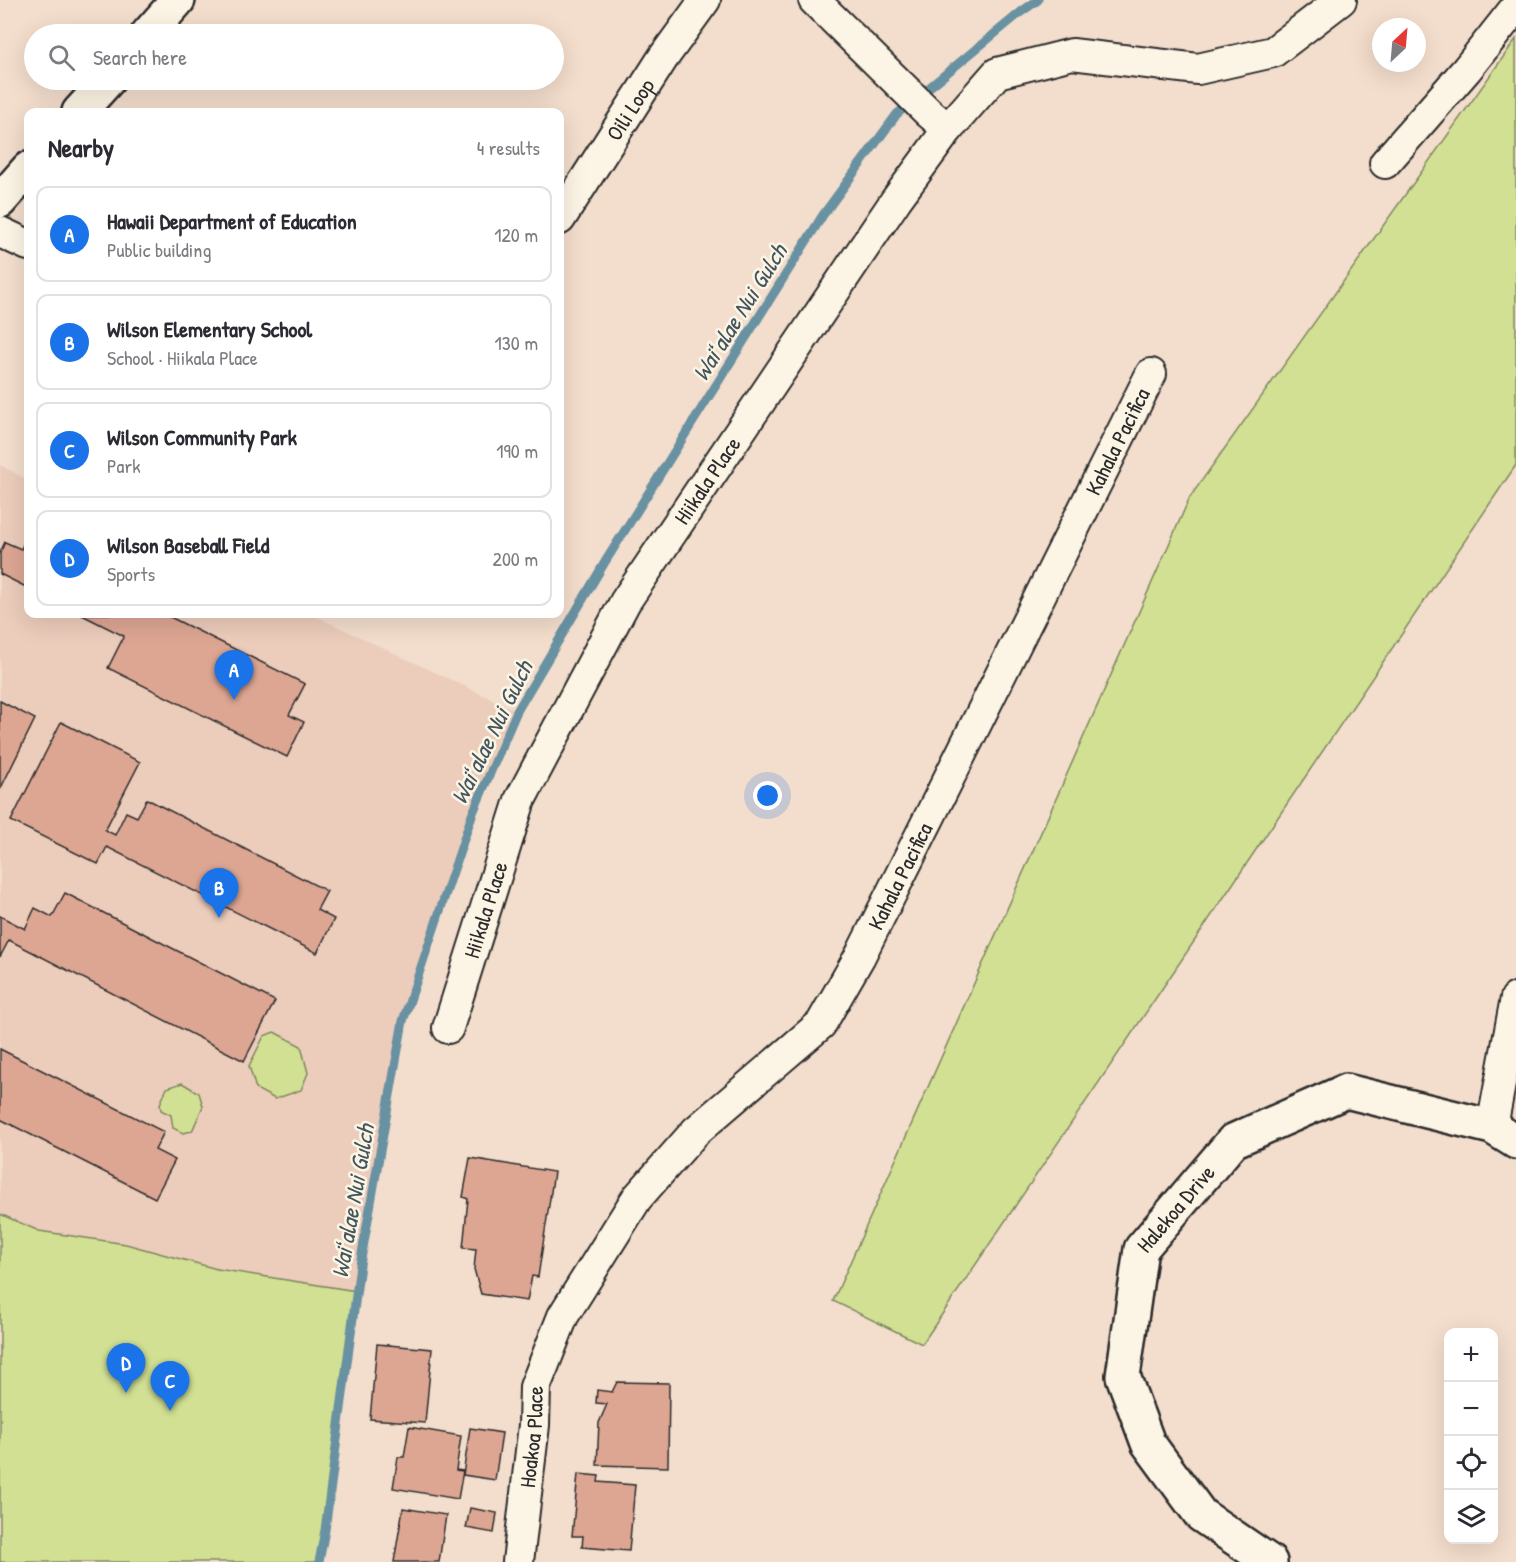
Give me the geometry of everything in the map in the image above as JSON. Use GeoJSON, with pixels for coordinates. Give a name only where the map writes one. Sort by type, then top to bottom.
{"type":"FeatureCollection","features":[{"type":"Feature","properties":{"kind":"street"},"geometry":{"type":"LineString","coordinates":[[157,24],[178,0]]}},
{"type":"Feature","properties":{"kind":"street","name":"Oili Loop"},"geometry":{"type":"LineString","coordinates":[[564,213],[663,58],[705,0]]}},
{"type":"Feature","properties":{"kind":"street"},"geometry":{"type":"LineString","coordinates":[[814,0],[938,121]]}},
{"type":"Feature","properties":{"kind":"street","name":"Hiikala Place"},"geometry":{"type":"LineString","coordinates":[[448,1028],[520,800],[625,602],[896,200],[938,121],[997,73],[1072,54],[1198,69],[1273,52],[1341,0]]}},
{"type":"Feature","properties":{"kind":"street"},"geometry":{"type":"LineString","coordinates":[[1385,163],[1467,69],[1516,7]]}},
{"type":"Feature","properties":{"kind":"street"},"geometry":{"type":"LineString","coordinates":[[83,108],[99,90]]}},
{"type":"Feature","properties":{"kind":"street"},"geometry":{"type":"LineString","coordinates":[[0,201],[24,174]]}},
{"type":"Feature","properties":{"kind":"street"},"geometry":{"type":"LineString","coordinates":[[0,232],[24,243]]}},
{"type":"Feature","properties":{"kind":"street","name":"Kahala Pacifica"},"geometry":{"type":"LineString","coordinates":[[563,1316],[637,1198],[696,1131],[821,1024],[860,957],[1151,374]]}},
{"type":"Feature","properties":{"kind":"street"},"geometry":{"type":"LineString","coordinates":[[1504,1134],[1516,998]]}},
{"type":"Feature","properties":{"kind":"street","name":"Halekoa Drive"},"geometry":{"type":"LineString","coordinates":[[1270,1562],[1201,1515],[1148,1443],[1123,1376],[1141,1249],[1233,1141],[1346,1091],[1504,1134]]}},
{"type":"Feature","properties":{"kind":"street","name":"Hoakoa Place"},"geometry":{"type":"LineString","coordinates":[[518,1562],[534,1425],[535,1387],[563,1316]]}},
{"type":"Feature","properties":{"kind":"shaded area"},"geometry":{"type":"Polygon","coordinates":[[[0,465],[24,478],[24,618],[319,618],[517,711],[472,815],[403,1021],[356,1291],[217,1269],[126,1244],[39,1231],[0,1214],[0,465]]]}},
{"type":"Feature","properties":{"kind":"green space"},"geometry":{"type":"Polygon","coordinates":[[[1516,39],[1516,465],[922,1344],[833,1301],[1190,497],[1516,39]]]}},
{"type":"Feature","properties":{"kind":"green space"},"geometry":{"type":"Polygon","coordinates":[[[274,1032],[301,1046],[308,1073],[301,1090],[275,1099],[256,1089],[249,1066],[264,1036],[274,1032]]]}},
{"type":"Feature","properties":{"kind":"green space"},"geometry":{"type":"Polygon","coordinates":[[[182,1083],[199,1093],[203,1106],[192,1131],[183,1133],[173,1128],[171,1115],[161,1110],[160,1104],[167,1088],[182,1083]]]}},
{"type":"Feature","properties":{"kind":"green space"},"geometry":{"type":"Polygon","coordinates":[[[0,1214],[39,1231],[126,1244],[217,1269],[356,1291],[319,1562],[0,1562],[0,1214]]]}},
{"type":"Feature","properties":{"kind":"building"},"geometry":{"type":"Polygon","coordinates":[[[5,542],[21,549],[24,543],[24,586],[0,574],[0,553],[5,542]]]}},
{"type":"Feature","properties":{"kind":"building"},"geometry":{"type":"Polygon","coordinates":[[[88,618],[172,618],[305,684],[289,715],[304,722],[287,757],[108,668],[124,636],[88,618]]]}},
{"type":"Feature","properties":{"kind":"building"},"geometry":{"type":"Polygon","coordinates":[[[0,701],[35,719],[0,790],[0,701]]]}},
{"type":"Feature","properties":{"kind":"building"},"geometry":{"type":"Polygon","coordinates":[[[61,722],[140,762],[105,830],[115,835],[126,812],[137,817],[147,799],[327,891],[317,910],[334,919],[317,953],[107,847],[98,864],[11,821],[61,722]]]}},
{"type":"Feature","properties":{"kind":"building"},"geometry":{"type":"Polygon","coordinates":[[[65,893],[275,1001],[244,1061],[9,940],[0,957],[0,916],[25,929],[35,908],[52,917],[65,893]]]}},
{"type":"Feature","properties":{"kind":"building"},"geometry":{"type":"Polygon","coordinates":[[[0,1049],[164,1132],[155,1150],[175,1160],[155,1198],[0,1119],[0,1049]]]}},
{"type":"Feature","properties":{"kind":"building"},"geometry":{"type":"Polygon","coordinates":[[[470,1158],[554,1172],[538,1277],[532,1276],[527,1301],[481,1294],[474,1269],[476,1249],[463,1248],[468,1199],[463,1197],[470,1158]]]}},
{"type":"Feature","properties":{"kind":"building"},"geometry":{"type":"Polygon","coordinates":[[[377,1344],[432,1349],[425,1423],[370,1419],[377,1344]]]}},
{"type":"Feature","properties":{"kind":"building"},"geometry":{"type":"Polygon","coordinates":[[[617,1382],[669,1383],[668,1467],[597,1465],[599,1423],[607,1404],[596,1403],[597,1390],[612,1392],[617,1382]]]}},
{"type":"Feature","properties":{"kind":"building"},"geometry":{"type":"Polygon","coordinates":[[[409,1427],[461,1436],[456,1470],[463,1471],[458,1499],[393,1488],[398,1457],[404,1457],[409,1427]]]}},
{"type":"Feature","properties":{"kind":"building"},"geometry":{"type":"Polygon","coordinates":[[[470,1428],[502,1433],[495,1480],[463,1475],[470,1428]]]}},
{"type":"Feature","properties":{"kind":"building"},"geometry":{"type":"Polygon","coordinates":[[[578,1474],[599,1476],[598,1482],[635,1485],[629,1551],[582,1547],[583,1536],[572,1536],[578,1474]]]}},
{"type":"Feature","properties":{"kind":"building"},"geometry":{"type":"Polygon","coordinates":[[[403,1508],[446,1515],[439,1562],[394,1562],[403,1508]]]}},
{"type":"Feature","properties":{"kind":"building"},"geometry":{"type":"Polygon","coordinates":[[[470,1508],[497,1513],[494,1533],[466,1528],[470,1508]]]}},
{"type":"Feature","properties":{"kind":"waterway","name":"Waiʻalae Nui Gulch"},"geometry":{"type":"LineString","coordinates":[[319,1562],[360,1265],[403,1021],[472,815],[517,711],[605,562],[823,215],[897,114],[1038,0]]}},
{"type":"Feature","properties":{"kind":"place","name":"Hawaii Department of Education"},"geometry":{"type":"Point","coordinates":[234,700]}},
{"type":"Feature","properties":{"kind":"place","name":"Wilson Elementary School"},"geometry":{"type":"Point","coordinates":[219,918]}},
{"type":"Feature","properties":{"kind":"place","name":"Wilson Baseball Field"},"geometry":{"type":"Point","coordinates":[126,1393]}},
{"type":"Feature","properties":{"kind":"place","name":"Wilson Community Park"},"geometry":{"type":"Point","coordinates":[170,1411]}}]}
